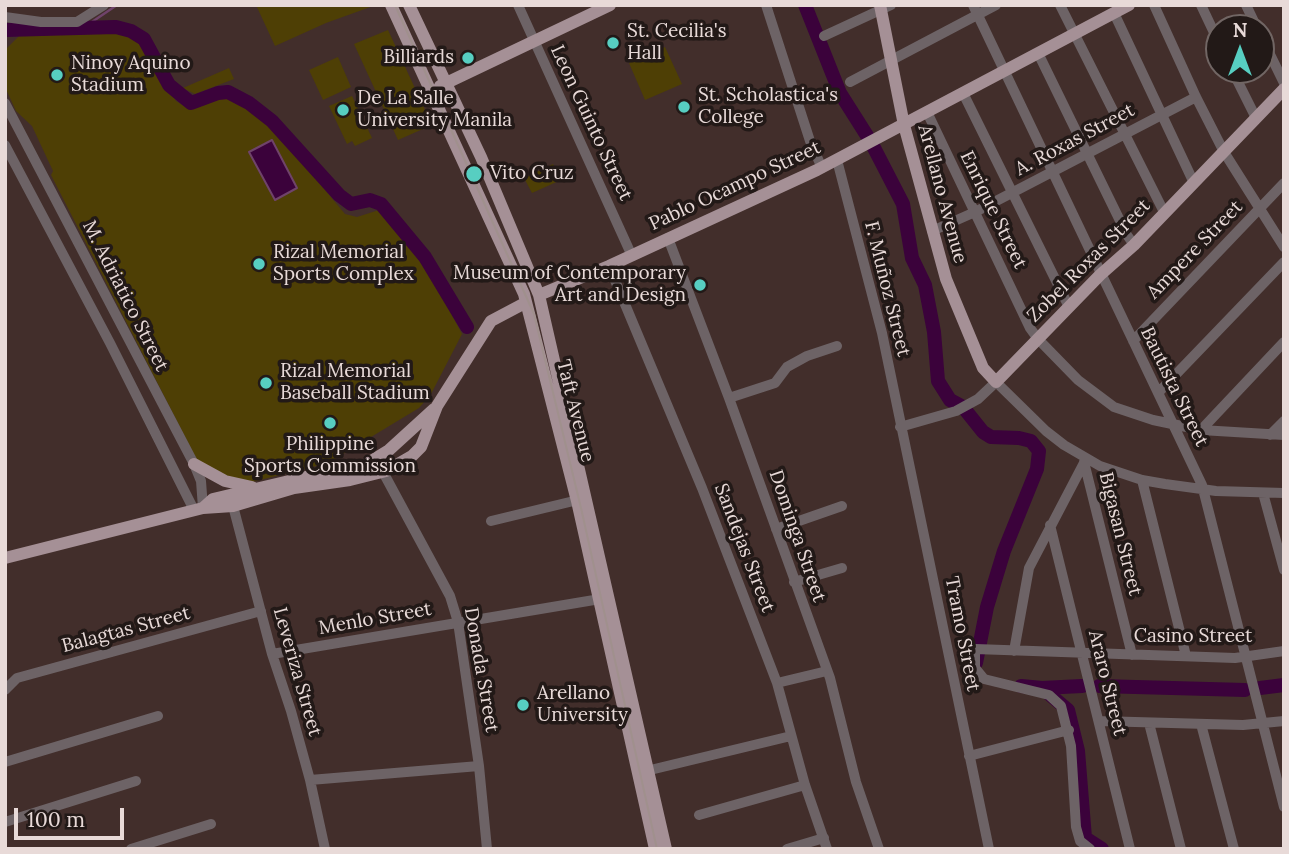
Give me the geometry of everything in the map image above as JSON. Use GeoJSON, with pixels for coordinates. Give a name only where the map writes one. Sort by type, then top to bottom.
{"type":"FeatureCollection","features":[{"type":"Feature","properties":{"kind":"main road","name":"Taft Avenue"},"geometry":{"type":"LineString","coordinates":[[391,5],[518,282],[536,335],[582,500]]}},
{"type":"Feature","properties":{"kind":"main road","name":"Taft Avenue"},"geometry":{"type":"LineString","coordinates":[[409,5],[481,157],[539,295],[643,772],[655,849]]}},
{"type":"Feature","properties":{"kind":"main road","name":"Pablo Ocampo Street"},"geometry":{"type":"LineString","coordinates":[[539,295],[610,266],[821,168],[1129,5]]}},
{"type":"Feature","properties":{"kind":"main road"},"geometry":{"type":"LineString","coordinates":[[430,91],[603,7]]}},
{"type":"Feature","properties":{"kind":"main road","name":"Arellano Avenue"},"geometry":{"type":"LineString","coordinates":[[884,7],[890,62],[904,125],[946,279],[983,368],[996,382]]}},
{"type":"Feature","properties":{"kind":"main road","name":"Zobel Roxas Street"},"geometry":{"type":"LineString","coordinates":[[996,382],[1100,275],[1134,245],[1284,89]]}},
{"type":"Feature","properties":{"kind":"main road"},"geometry":{"type":"LineString","coordinates":[[545,324],[557,289]]}},
{"type":"Feature","properties":{"kind":"main road"},"geometry":{"type":"LineString","coordinates":[[5,558],[199,509],[233,506],[294,488],[372,471],[412,456],[421,447],[437,406],[491,321],[525,303]]}},
{"type":"Feature","properties":{"kind":"main road"},"geometry":{"type":"LineString","coordinates":[[199,509],[213,499],[259,488],[372,471],[389,450],[437,406]]}},
{"type":"Feature","properties":{"kind":"main road"},"geometry":{"type":"LineString","coordinates":[[407,434],[421,447]]}},
{"type":"Feature","properties":{"kind":"main road"},"geometry":{"type":"LineString","coordinates":[[194,464],[225,481],[259,488]]}},
{"type":"Feature","properties":{"kind":"main road","name":"Taft Avenue"},"geometry":{"type":"LineString","coordinates":[[643,772],[666,849]]}},
{"type":"Feature","properties":{"kind":"street"},"geometry":{"type":"LineString","coordinates":[[5,17],[41,22],[77,22],[104,5]]}},
{"type":"Feature","properties":{"kind":"street","name":"Leon Guinto Street"},"geometry":{"type":"LineString","coordinates":[[518,5],[632,256]]}},
{"type":"Feature","properties":{"kind":"street"},"geometry":{"type":"LineString","coordinates":[[766,5],[821,168]]}},
{"type":"Feature","properties":{"kind":"street"},"geometry":{"type":"LineString","coordinates":[[850,82],[890,62],[975,10],[996,5]]}},
{"type":"Feature","properties":{"kind":"street"},"geometry":{"type":"LineString","coordinates":[[1060,5],[1164,212]]}},
{"type":"Feature","properties":{"kind":"street"},"geometry":{"type":"LineString","coordinates":[[1154,5],[1224,152],[1284,247]]}},
{"type":"Feature","properties":{"kind":"street"},"geometry":{"type":"LineString","coordinates":[[824,36],[884,7]]}},
{"type":"Feature","properties":{"kind":"street","name":"Bautista Street"},"geometry":{"type":"LineString","coordinates":[[975,10],[1203,489],[1284,807]]}},
{"type":"Feature","properties":{"kind":"street"},"geometry":{"type":"LineString","coordinates":[[1114,13],[1194,183]]}},
{"type":"Feature","properties":{"kind":"street"},"geometry":{"type":"LineString","coordinates":[[1038,52],[1134,245]]}},
{"type":"Feature","properties":{"kind":"street"},"geometry":{"type":"LineString","coordinates":[[1275,65],[1284,83]]}},
{"type":"Feature","properties":{"kind":"street"},"geometry":{"type":"LineString","coordinates":[[1239,84],[1256,118]]}},
{"type":"Feature","properties":{"kind":"street"},"geometry":{"type":"LineString","coordinates":[[963,93],[1069,307]]}},
{"type":"Feature","properties":{"kind":"street","name":"A. Roxas Street"},"geometry":{"type":"LineString","coordinates":[[932,231],[975,212],[1196,97]]}},
{"type":"Feature","properties":{"kind":"street","name":"M. Adriatico Street"},"geometry":{"type":"LineString","coordinates":[[5,103],[194,464],[201,481],[199,509]]}},
{"type":"Feature","properties":{"kind":"street","name":"Enrique Street"},"geometry":{"type":"LineString","coordinates":[[927,112],[1030,328],[1078,380],[1114,407],[1172,425],[1201,430],[1284,435]]}},
{"type":"Feature","properties":{"kind":"street","name":"M. Adriatico Street"},"geometry":{"type":"LineString","coordinates":[[5,145],[199,509]]}},
{"type":"Feature","properties":{"kind":"street","name":"F. Muñoz Street"},"geometry":{"type":"LineString","coordinates":[[837,160],[882,332],[900,427]]}},
{"type":"Feature","properties":{"kind":"street","name":"Ampere Street"},"geometry":{"type":"LineString","coordinates":[[1133,341],[1284,183]]}},
{"type":"Feature","properties":{"kind":"street","name":"Dominga Street"},"geometry":{"type":"LineString","coordinates":[[668,239],[729,398],[827,671],[856,782],[878,849]]}},
{"type":"Feature","properties":{"kind":"street"},"geometry":{"type":"LineString","coordinates":[[1158,393],[1284,262]]}},
{"type":"Feature","properties":{"kind":"street","name":"Sandejas Street"},"geometry":{"type":"LineString","coordinates":[[610,266],[697,475],[777,683],[805,785],[826,844]]}},
{"type":"Feature","properties":{"kind":"street"},"geometry":{"type":"LineString","coordinates":[[1201,430],[1284,342]]}},
{"type":"Feature","properties":{"kind":"street"},"geometry":{"type":"LineString","coordinates":[[729,398],[775,383],[787,367],[807,356],[837,346]]}},
{"type":"Feature","properties":{"kind":"street"},"geometry":{"type":"LineString","coordinates":[[996,382],[1046,431],[1085,460],[1142,480],[1203,489],[1284,493]]}},
{"type":"Feature","properties":{"kind":"street","name":"Zobel Roxas Street"},"geometry":{"type":"LineString","coordinates":[[900,427],[956,411],[978,399],[996,382]]}},
{"type":"Feature","properties":{"kind":"street"},"geometry":{"type":"LineString","coordinates":[[1270,435],[1284,421]]}},
{"type":"Feature","properties":{"kind":"street","name":"Tramo Street"},"geometry":{"type":"LineString","coordinates":[[900,427],[989,849]]}},
{"type":"Feature","properties":{"kind":"street"},"geometry":{"type":"LineString","coordinates":[[1014,651],[1029,568],[1085,460]]}},
{"type":"Feature","properties":{"kind":"street","name":"Bigasan Street"},"geometry":{"type":"LineString","coordinates":[[1085,460],[1132,655]]}},
{"type":"Feature","properties":{"kind":"street","name":"Donada Street"},"geometry":{"type":"LineString","coordinates":[[372,471],[450,596],[458,622],[479,766],[487,849]]}},
{"type":"Feature","properties":{"kind":"street"},"geometry":{"type":"LineString","coordinates":[[1142,480],[1186,656]]}},
{"type":"Feature","properties":{"kind":"street"},"geometry":{"type":"LineString","coordinates":[[1263,493],[1284,570]]}},
{"type":"Feature","properties":{"kind":"street"},"geometry":{"type":"LineString","coordinates":[[491,521],[582,500]]}},
{"type":"Feature","properties":{"kind":"street","name":"Leveriza Street"},"geometry":{"type":"LineString","coordinates":[[233,506],[272,654],[310,780],[325,849]]}},
{"type":"Feature","properties":{"kind":"street"},"geometry":{"type":"LineString","coordinates":[[776,529],[842,506]]}},
{"type":"Feature","properties":{"kind":"street","name":"Araro Street"},"geometry":{"type":"LineString","coordinates":[[1050,526],[1130,849]]}},
{"type":"Feature","properties":{"kind":"street"},"geometry":{"type":"LineString","coordinates":[[794,582],[842,568]]}},
{"type":"Feature","properties":{"kind":"street","name":"Menlo Street"},"geometry":{"type":"LineString","coordinates":[[272,654],[604,598]]}},
{"type":"Feature","properties":{"kind":"street","name":"Balagtas Street"},"geometry":{"type":"LineString","coordinates":[[5,690],[17,678],[261,611]]}},
{"type":"Feature","properties":{"kind":"street","name":"Casino Street"},"geometry":{"type":"LineString","coordinates":[[1069,730],[1061,706],[1049,695],[1000,684],[980,676],[974,662],[981,648],[1247,657],[1284,651]]}},
{"type":"Feature","properties":{"kind":"street"},"geometry":{"type":"LineString","coordinates":[[777,683],[827,671]]}},
{"type":"Feature","properties":{"kind":"street"},"geometry":{"type":"LineString","coordinates":[[5,762],[158,716]]}},
{"type":"Feature","properties":{"kind":"street"},"geometry":{"type":"LineString","coordinates":[[1099,721],[1263,725],[1284,721]]}},
{"type":"Feature","properties":{"kind":"street"},"geometry":{"type":"LineString","coordinates":[[1149,723],[1181,849]]}},
{"type":"Feature","properties":{"kind":"street"},"geometry":{"type":"LineString","coordinates":[[1201,724],[1234,849]]}},
{"type":"Feature","properties":{"kind":"street"},"geometry":{"type":"LineString","coordinates":[[969,755],[1069,730],[1076,827],[1080,841],[1090,849]]}},
{"type":"Feature","properties":{"kind":"street"},"geometry":{"type":"LineString","coordinates":[[643,772],[791,736]]}},
{"type":"Feature","properties":{"kind":"street"},"geometry":{"type":"LineString","coordinates":[[310,780],[479,766]]}},
{"type":"Feature","properties":{"kind":"street"},"geometry":{"type":"LineString","coordinates":[[5,822],[136,781]]}},
{"type":"Feature","properties":{"kind":"street"},"geometry":{"type":"LineString","coordinates":[[699,815],[805,785]]}},
{"type":"Feature","properties":{"kind":"street"},"geometry":{"type":"LineString","coordinates":[[131,849],[211,824]]}},
{"type":"Feature","properties":{"kind":"street"},"geometry":{"type":"LineString","coordinates":[[787,849],[826,844]]}},
{"type":"Feature","properties":{"kind":"shaded area"},"geometry":{"type":"Polygon","coordinates":[[[256,5],[376,5],[326,23],[275,46],[256,5]]]}},
{"type":"Feature","properties":{"kind":"shaded area"},"geometry":{"type":"Polygon","coordinates":[[[388,30],[432,125],[398,140],[354,44],[388,30]]]}},
{"type":"Feature","properties":{"kind":"shaded area","name":"Rizal Memorial Sports Complex"},"geometry":{"type":"Polygon","coordinates":[[[114,32],[131,37],[142,47],[176,101],[184,106],[192,106],[226,93],[272,126],[345,214],[357,217],[379,210],[406,241],[437,287],[462,334],[431,394],[419,408],[328,463],[252,482],[236,480],[199,464],[51,175],[53,171],[32,126],[16,111],[5,87],[5,50],[19,36],[114,32]]]}},
{"type":"Feature","properties":{"kind":"shaded area"},"geometry":{"type":"Polygon","coordinates":[[[665,47],[682,84],[645,100],[629,63],[665,47]]]}},
{"type":"Feature","properties":{"kind":"shaded area"},"geometry":{"type":"Polygon","coordinates":[[[338,57],[351,87],[323,100],[309,70],[338,57]]]}},
{"type":"Feature","properties":{"kind":"shaded area"},"geometry":{"type":"Polygon","coordinates":[[[229,68],[234,79],[195,94],[183,88],[229,68]]]}},
{"type":"Feature","properties":{"kind":"shaded area"},"geometry":{"type":"Polygon","coordinates":[[[352,96],[372,138],[355,146],[352,141],[347,144],[329,106],[352,96]]]}},
{"type":"Feature","properties":{"kind":"shaded area"},"geometry":{"type":"Polygon","coordinates":[[[272,140],[297,188],[275,200],[249,152],[272,140]]]}},
{"type":"Feature","properties":{"kind":"shaded area"},"geometry":{"type":"Polygon","coordinates":[[[553,164],[561,180],[532,193],[524,178],[553,164]]]}},
{"type":"Feature","properties":{"kind":"waterway"},"geometry":{"type":"LineString","coordinates":[[83,28],[117,5]]}},
{"type":"Feature","properties":{"kind":"waterway"},"geometry":{"type":"LineString","coordinates":[[805,5],[840,93],[871,142],[903,204],[912,258],[925,285],[934,332],[938,381],[950,400],[963,407],[983,432],[991,437],[1031,441],[1039,451],[1037,469],[1004,551],[987,607],[976,663]]}},
{"type":"Feature","properties":{"kind":"waterway"},"geometry":{"type":"LineString","coordinates":[[5,30],[116,27],[131,31],[144,39],[169,85],[191,103],[228,92],[249,103],[272,121],[339,195],[351,204],[370,200],[381,204],[425,257],[467,327]]}},
{"type":"Feature","properties":{"kind":"waterway"},"geometry":{"type":"LineString","coordinates":[[1260,688],[1284,685]]}},
{"type":"Feature","properties":{"kind":"waterway"},"geometry":{"type":"LineString","coordinates":[[1021,686],[1042,688],[1068,710],[1078,751],[1085,838],[1102,849]]}},
{"type":"Feature","properties":{"kind":"waterway"},"geometry":{"type":"LineString","coordinates":[[1042,688],[1082,686]]}},
{"type":"Feature","properties":{"kind":"waterway"},"geometry":{"type":"LineString","coordinates":[[1099,686],[1245,690]]}},
{"type":"Feature","properties":{"kind":"tram line"},"geometry":{"type":"LineString","coordinates":[[395,5],[534,314],[581,508],[657,849]]}},
{"type":"Feature","properties":{"kind":"place","name":"St. Cecilia's Hall"},"geometry":{"type":"Point","coordinates":[613,43]}},
{"type":"Feature","properties":{"kind":"place","name":"Billiards"},"geometry":{"type":"Point","coordinates":[468,58]}},
{"type":"Feature","properties":{"kind":"place","name":"Ninoy Aquino Stadium"},"geometry":{"type":"Point","coordinates":[57,75]}},
{"type":"Feature","properties":{"kind":"place","name":"St. Scholastica's College"},"geometry":{"type":"Point","coordinates":[684,107]}},
{"type":"Feature","properties":{"kind":"place","name":"De La Salle University Manila"},"geometry":{"type":"Point","coordinates":[343,110]}},
{"type":"Feature","properties":{"kind":"place","name":"Vito Cruz"},"geometry":{"type":"Point","coordinates":[474,174]}},
{"type":"Feature","properties":{"kind":"place","name":"Rizal Memorial Sports Complex"},"geometry":{"type":"Point","coordinates":[259,264]}},
{"type":"Feature","properties":{"kind":"place","name":"Museum of Contemporary Art and Design"},"geometry":{"type":"Point","coordinates":[700,285]}},
{"type":"Feature","properties":{"kind":"place","name":"Rizal Memorial Baseball Stadium"},"geometry":{"type":"Point","coordinates":[266,383]}},
{"type":"Feature","properties":{"kind":"place","name":"Philippine Sports Commission"},"geometry":{"type":"Point","coordinates":[330,423]}},
{"type":"Feature","properties":{"kind":"place","name":"Arellano University"},"geometry":{"type":"Point","coordinates":[523,705]}}]}
